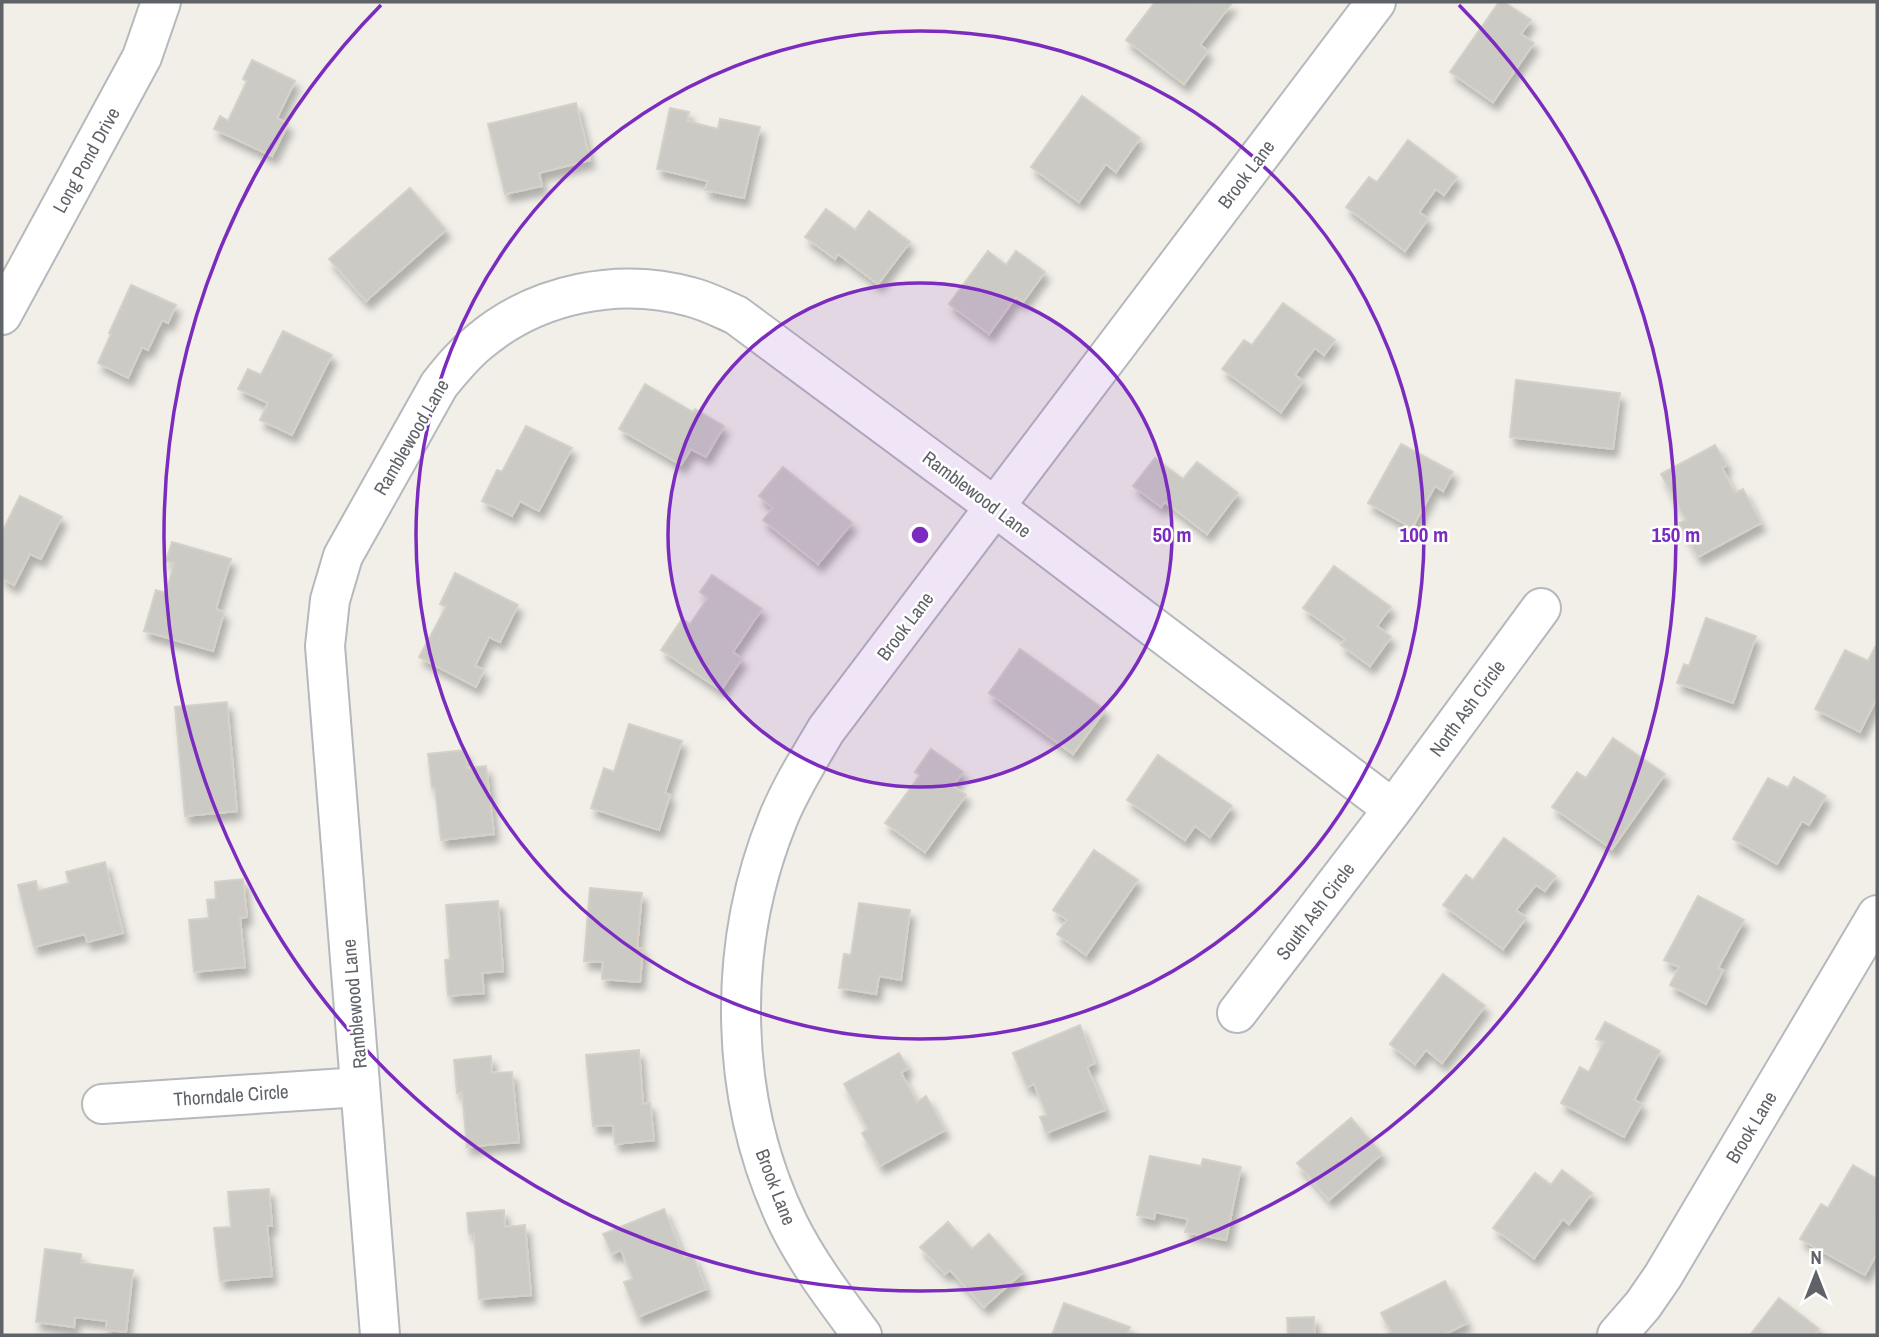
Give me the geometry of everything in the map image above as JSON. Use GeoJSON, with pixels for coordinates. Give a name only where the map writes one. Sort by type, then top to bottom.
{"type":"FeatureCollection","features":[{"type":"Feature","properties":{"kind":"street","name":"Long Pond Drive"},"geometry":{"type":"LineString","coordinates":[[2,315],[142,57],[161,2]]}},
{"type":"Feature","properties":{"kind":"street","name":"Brook Lane"},"geometry":{"type":"LineString","coordinates":[[863,1335],[814,1269],[789,1225],[763,1162],[747,1097],[740,1029],[744,950],[757,883],[778,819],[792,788],[826,730],[1376,2]]}},
{"type":"Feature","properties":{"kind":"street","name":"Ramblewood Lane"},"geometry":{"type":"LineString","coordinates":[[380,1335],[325,646],[330,600],[344,556],[439,385],[456,363],[506,322],[549,301],[597,290],[645,288],[693,297],[736,315],[1393,808]]}},
{"type":"Feature","properties":{"kind":"street","name":"North Ash Circle"},"geometry":{"type":"LineString","coordinates":[[1393,808],[1541,608]]}},
{"type":"Feature","properties":{"kind":"street","name":"South Ash Circle"},"geometry":{"type":"LineString","coordinates":[[1237,1013],[1393,808]]}},
{"type":"Feature","properties":{"kind":"street","name":"Brook Lane"},"geometry":{"type":"LineString","coordinates":[[1617,1335],[1663,1276],[1877,915]]}},
{"type":"Feature","properties":{"kind":"street","name":"Thorndale Circle"},"geometry":{"type":"LineString","coordinates":[[102,1104],[360,1087]]}},
{"type":"Feature","properties":{"kind":"building"},"geometry":{"type":"Polygon","coordinates":[[[1155,2],[1232,3],[1200,45],[1208,51],[1184,84],[1126,40],[1155,2]]]}},
{"type":"Feature","properties":{"kind":"building"},"geometry":{"type":"Polygon","coordinates":[[[1499,2],[1504,2],[1531,20],[1521,34],[1534,43],[1493,102],[1450,72],[1499,2]]]}},
{"type":"Feature","properties":{"kind":"building"},"geometry":{"type":"Polygon","coordinates":[[[252,60],[295,81],[277,118],[288,124],[272,156],[214,129],[220,116],[228,121],[247,81],[243,79],[252,60]]]}},
{"type":"Feature","properties":{"kind":"building"},"geometry":{"type":"Polygon","coordinates":[[[1082,96],[1140,138],[1116,172],[1106,164],[1079,202],[1031,167],[1082,96]]]}},
{"type":"Feature","properties":{"kind":"building"},"geometry":{"type":"Polygon","coordinates":[[[576,103],[590,160],[539,173],[542,186],[505,194],[488,124],[576,103]]]}},
{"type":"Feature","properties":{"kind":"building"},"geometry":{"type":"Polygon","coordinates":[[[670,108],[689,112],[687,121],[718,129],[720,119],[760,127],[744,198],[705,190],[708,181],[657,169],[670,108]]]}},
{"type":"Feature","properties":{"kind":"building"},"geometry":{"type":"Polygon","coordinates":[[[1408,140],[1457,177],[1444,195],[1436,189],[1419,212],[1428,219],[1405,251],[1346,207],[1369,177],[1377,182],[1408,140]]]}},
{"type":"Feature","properties":{"kind":"building"},"geometry":{"type":"Polygon","coordinates":[[[410,188],[446,230],[366,301],[329,259],[410,188]]]}},
{"type":"Feature","properties":{"kind":"building"},"geometry":{"type":"Polygon","coordinates":[[[826,209],[855,230],[869,211],[910,242],[878,284],[838,254],[835,259],[805,237],[826,209]]]}},
{"type":"Feature","properties":{"kind":"building"},"geometry":{"type":"Polygon","coordinates":[[[988,251],[1006,265],[1016,251],[1045,272],[1023,302],[1016,297],[989,334],[949,304],[988,251]]]}},
{"type":"Feature","properties":{"kind":"building"},"geometry":{"type":"Polygon","coordinates":[[[131,285],[176,305],[168,323],[162,320],[148,350],[142,347],[128,378],[98,363],[131,285]]]}},
{"type":"Feature","properties":{"kind":"building"},"geometry":{"type":"Polygon","coordinates":[[[1283,303],[1335,340],[1324,355],[1315,348],[1295,375],[1303,381],[1281,412],[1222,369],[1244,340],[1252,345],[1283,303]]]}},
{"type":"Feature","properties":{"kind":"building"},"geometry":{"type":"Polygon","coordinates":[[[283,331],[332,355],[292,435],[260,420],[268,403],[238,389],[248,369],[261,375],[283,331]]]}},
{"type":"Feature","properties":{"kind":"building"},"geometry":{"type":"Polygon","coordinates":[[[1516,380],[1620,393],[1613,449],[1510,437],[1516,380]]]}},
{"type":"Feature","properties":{"kind":"building"},"geometry":{"type":"Polygon","coordinates":[[[645,384],[693,412],[695,409],[724,426],[706,457],[691,449],[681,465],[619,429],[645,384]]]}},
{"type":"Feature","properties":{"kind":"building"},"geometry":{"type":"Polygon","coordinates":[[[526,426],[572,448],[539,511],[520,501],[512,516],[482,501],[497,470],[502,472],[526,426]]]}},
{"type":"Feature","properties":{"kind":"building"},"geometry":{"type":"Polygon","coordinates":[[[1401,444],[1453,472],[1443,491],[1435,486],[1412,528],[1368,503],[1401,444]]]}},
{"type":"Feature","properties":{"kind":"building"},"geometry":{"type":"Polygon","coordinates":[[[1715,445],[1727,465],[1722,468],[1735,493],[1743,489],[1761,523],[1698,557],[1679,523],[1686,520],[1661,474],[1715,445]]]}},
{"type":"Feature","properties":{"kind":"building"},"geometry":{"type":"Polygon","coordinates":[[[1155,458],[1183,479],[1197,462],[1238,493],[1207,534],[1165,502],[1161,507],[1133,486],[1155,458]]]}},
{"type":"Feature","properties":{"kind":"building"},"geometry":{"type":"Polygon","coordinates":[[[783,467],[852,523],[818,564],[763,520],[773,508],[759,496],[783,467]]]}},
{"type":"Feature","properties":{"kind":"building"},"geometry":{"type":"Polygon","coordinates":[[[20,496],[62,517],[41,559],[30,554],[14,585],[2,578],[2,532],[20,496]]]}},
{"type":"Feature","properties":{"kind":"building"},"geometry":{"type":"Polygon","coordinates":[[[172,542],[231,559],[216,609],[224,612],[213,651],[144,631],[156,590],[166,593],[174,563],[166,561],[172,542]]]}},
{"type":"Feature","properties":{"kind":"building"},"geometry":{"type":"Polygon","coordinates":[[[1334,566],[1391,607],[1377,626],[1391,637],[1370,666],[1341,645],[1345,639],[1303,608],[1334,566]]]}},
{"type":"Feature","properties":{"kind":"building"},"geometry":{"type":"Polygon","coordinates":[[[455,573],[518,605],[500,642],[489,637],[475,666],[484,670],[476,687],[419,657],[446,607],[440,604],[455,573]]]}},
{"type":"Feature","properties":{"kind":"building"},"geometry":{"type":"Polygon","coordinates":[[[712,575],[762,609],[733,652],[742,659],[721,690],[661,650],[682,619],[690,624],[708,598],[700,592],[712,575]]]}},
{"type":"Feature","properties":{"kind":"building"},"geometry":{"type":"Polygon","coordinates":[[[1706,618],[1756,636],[1733,703],[1677,683],[1684,664],[1689,666],[1706,618]]]}},
{"type":"Feature","properties":{"kind":"building"},"geometry":{"type":"Polygon","coordinates":[[[1875,647],[1877,698],[1860,732],[1815,709],[1845,650],[1868,661],[1875,647]]]}},
{"type":"Feature","properties":{"kind":"building"},"geometry":{"type":"Polygon","coordinates":[[[1020,649],[1105,710],[1073,754],[989,693],[1020,649]]]}},
{"type":"Feature","properties":{"kind":"building"},"geometry":{"type":"Polygon","coordinates":[[[227,702],[237,811],[185,816],[175,707],[227,702]]]}},
{"type":"Feature","properties":{"kind":"building"},"geometry":{"type":"Polygon","coordinates":[[[629,724],[682,741],[665,793],[670,795],[659,830],[591,808],[604,768],[614,772],[629,724]]]}},
{"type":"Feature","properties":{"kind":"building"},"geometry":{"type":"Polygon","coordinates":[[[1613,738],[1665,774],[1612,849],[1552,807],[1577,772],[1586,778],[1613,738]]]}},
{"type":"Feature","properties":{"kind":"building"},"geometry":{"type":"Polygon","coordinates":[[[931,749],[963,772],[953,786],[966,795],[925,852],[885,823],[920,775],[915,772],[931,749]]]}},
{"type":"Feature","properties":{"kind":"building"},"geometry":{"type":"Polygon","coordinates":[[[465,750],[467,768],[486,766],[494,834],[441,840],[428,754],[465,750]]]}},
{"type":"Feature","properties":{"kind":"building"},"geometry":{"type":"Polygon","coordinates":[[[1158,755],[1232,806],[1210,837],[1195,826],[1185,840],[1127,800],[1158,755]]]}},
{"type":"Feature","properties":{"kind":"building"},"geometry":{"type":"Polygon","coordinates":[[[1794,777],[1826,796],[1809,825],[1802,821],[1777,864],[1733,839],[1768,778],[1788,788],[1794,777]]]}},
{"type":"Feature","properties":{"kind":"building"},"geometry":{"type":"Polygon","coordinates":[[[1504,838],[1556,876],[1545,891],[1536,885],[1516,910],[1526,918],[1503,949],[1443,905],[1466,875],[1473,880],[1504,838]]]}},
{"type":"Feature","properties":{"kind":"building"},"geometry":{"type":"Polygon","coordinates":[[[1094,850],[1138,880],[1086,955],[1057,934],[1067,920],[1053,910],[1094,850]]]}},
{"type":"Feature","properties":{"kind":"building"},"geometry":{"type":"Polygon","coordinates":[[[105,862],[123,933],[87,942],[85,934],[34,947],[18,885],[36,881],[38,891],[69,883],[66,872],[105,862]]]}},
{"type":"Feature","properties":{"kind":"building"},"geometry":{"type":"Polygon","coordinates":[[[243,879],[247,917],[240,918],[245,967],[194,972],[189,920],[209,918],[207,900],[216,899],[215,882],[243,879]]]}},
{"type":"Feature","properties":{"kind":"building"},"geometry":{"type":"Polygon","coordinates":[[[590,888],[642,893],[637,948],[643,948],[640,982],[602,979],[603,962],[584,961],[590,888]]]}},
{"type":"Feature","properties":{"kind":"building"},"geometry":{"type":"Polygon","coordinates":[[[1698,896],[1744,920],[1718,968],[1723,970],[1706,1004],[1670,985],[1679,967],[1664,960],[1698,896]]]}},
{"type":"Feature","properties":{"kind":"building"},"geometry":{"type":"Polygon","coordinates":[[[498,901],[503,971],[482,973],[484,993],[448,996],[445,960],[450,959],[446,905],[498,901]]]}},
{"type":"Feature","properties":{"kind":"building"},"geometry":{"type":"Polygon","coordinates":[[[859,903],[910,910],[901,980],[879,976],[876,994],[839,988],[844,954],[851,955],[859,903]]]}},
{"type":"Feature","properties":{"kind":"building"},"geometry":{"type":"Polygon","coordinates":[[[1443,974],[1485,1006],[1442,1063],[1426,1050],[1415,1064],[1390,1044],[1443,974]]]}},
{"type":"Feature","properties":{"kind":"building"},"geometry":{"type":"Polygon","coordinates":[[[1605,1022],[1660,1051],[1634,1100],[1642,1104],[1624,1137],[1561,1103],[1580,1067],[1589,1072],[1604,1042],[1596,1039],[1605,1022]]]}},
{"type":"Feature","properties":{"kind":"building"},"geometry":{"type":"Polygon","coordinates":[[[1080,1025],[1095,1063],[1087,1067],[1105,1110],[1046,1133],[1040,1117],[1047,1115],[1034,1084],[1027,1087],[1013,1053],[1080,1025]]]}},
{"type":"Feature","properties":{"kind":"building"},"geometry":{"type":"Polygon","coordinates":[[[639,1050],[643,1104],[650,1103],[654,1140],[615,1144],[613,1125],[593,1126],[586,1055],[639,1050]]]}},
{"type":"Feature","properties":{"kind":"building"},"geometry":{"type":"Polygon","coordinates":[[[899,1053],[908,1068],[901,1073],[917,1102],[926,1096],[945,1130],[880,1166],[862,1133],[868,1129],[844,1084],[899,1053]]]}},
{"type":"Feature","properties":{"kind":"building"},"geometry":{"type":"Polygon","coordinates":[[[491,1056],[492,1073],[512,1072],[519,1142],[467,1147],[462,1092],[457,1093],[454,1060],[491,1056]]]}},
{"type":"Feature","properties":{"kind":"building"},"geometry":{"type":"Polygon","coordinates":[[[1351,1118],[1382,1154],[1329,1200],[1297,1163],[1351,1118]]]}},
{"type":"Feature","properties":{"kind":"building"},"geometry":{"type":"Polygon","coordinates":[[[1150,1156],[1201,1166],[1203,1159],[1241,1167],[1226,1240],[1185,1232],[1188,1219],[1155,1212],[1154,1219],[1137,1215],[1150,1156]]]}},
{"type":"Feature","properties":{"kind":"building"},"geometry":{"type":"Polygon","coordinates":[[[1853,1165],[1877,1179],[1877,1253],[1865,1275],[1800,1239],[1821,1204],[1828,1208],[1853,1165]]]}},
{"type":"Feature","properties":{"kind":"building"},"geometry":{"type":"Polygon","coordinates":[[[1562,1170],[1592,1193],[1569,1224],[1563,1219],[1534,1258],[1493,1228],[1535,1173],[1551,1185],[1562,1170]]]}},
{"type":"Feature","properties":{"kind":"building"},"geometry":{"type":"Polygon","coordinates":[[[269,1189],[272,1226],[267,1226],[272,1276],[220,1281],[214,1228],[231,1227],[228,1192],[269,1189]]]}},
{"type":"Feature","properties":{"kind":"building"},"geometry":{"type":"Polygon","coordinates":[[[664,1209],[684,1258],[693,1255],[706,1289],[638,1317],[624,1282],[633,1279],[621,1250],[612,1254],[603,1234],[664,1209]]]}},
{"type":"Feature","properties":{"kind":"building"},"geometry":{"type":"Polygon","coordinates":[[[504,1210],[505,1227],[525,1225],[531,1295],[479,1299],[474,1234],[469,1234],[467,1213],[504,1210]]]}},
{"type":"Feature","properties":{"kind":"building"},"geometry":{"type":"Polygon","coordinates":[[[948,1222],[972,1249],[989,1234],[1023,1272],[984,1307],[950,1270],[945,1274],[920,1247],[948,1222]]]}},
{"type":"Feature","properties":{"kind":"building"},"geometry":{"type":"Polygon","coordinates":[[[45,1249],[81,1254],[81,1263],[133,1270],[126,1332],[106,1330],[107,1321],[75,1317],[74,1327],[36,1322],[45,1249]]]}},
{"type":"Feature","properties":{"kind":"building"},"geometry":{"type":"Polygon","coordinates":[[[1445,1281],[1467,1323],[1444,1335],[1386,1335],[1391,1332],[1381,1313],[1445,1281]]]}},
{"type":"Feature","properties":{"kind":"building"},"geometry":{"type":"Polygon","coordinates":[[[1779,1298],[1819,1329],[1814,1335],[1750,1335],[1779,1298]]]}},
{"type":"Feature","properties":{"kind":"building"},"geometry":{"type":"Polygon","coordinates":[[[1064,1303],[1130,1327],[1127,1335],[1052,1335],[1064,1303]]]}},
{"type":"Feature","properties":{"kind":"building"},"geometry":{"type":"Polygon","coordinates":[[[1314,1317],[1315,1335],[1288,1335],[1287,1318],[1314,1317]]]}}]}
